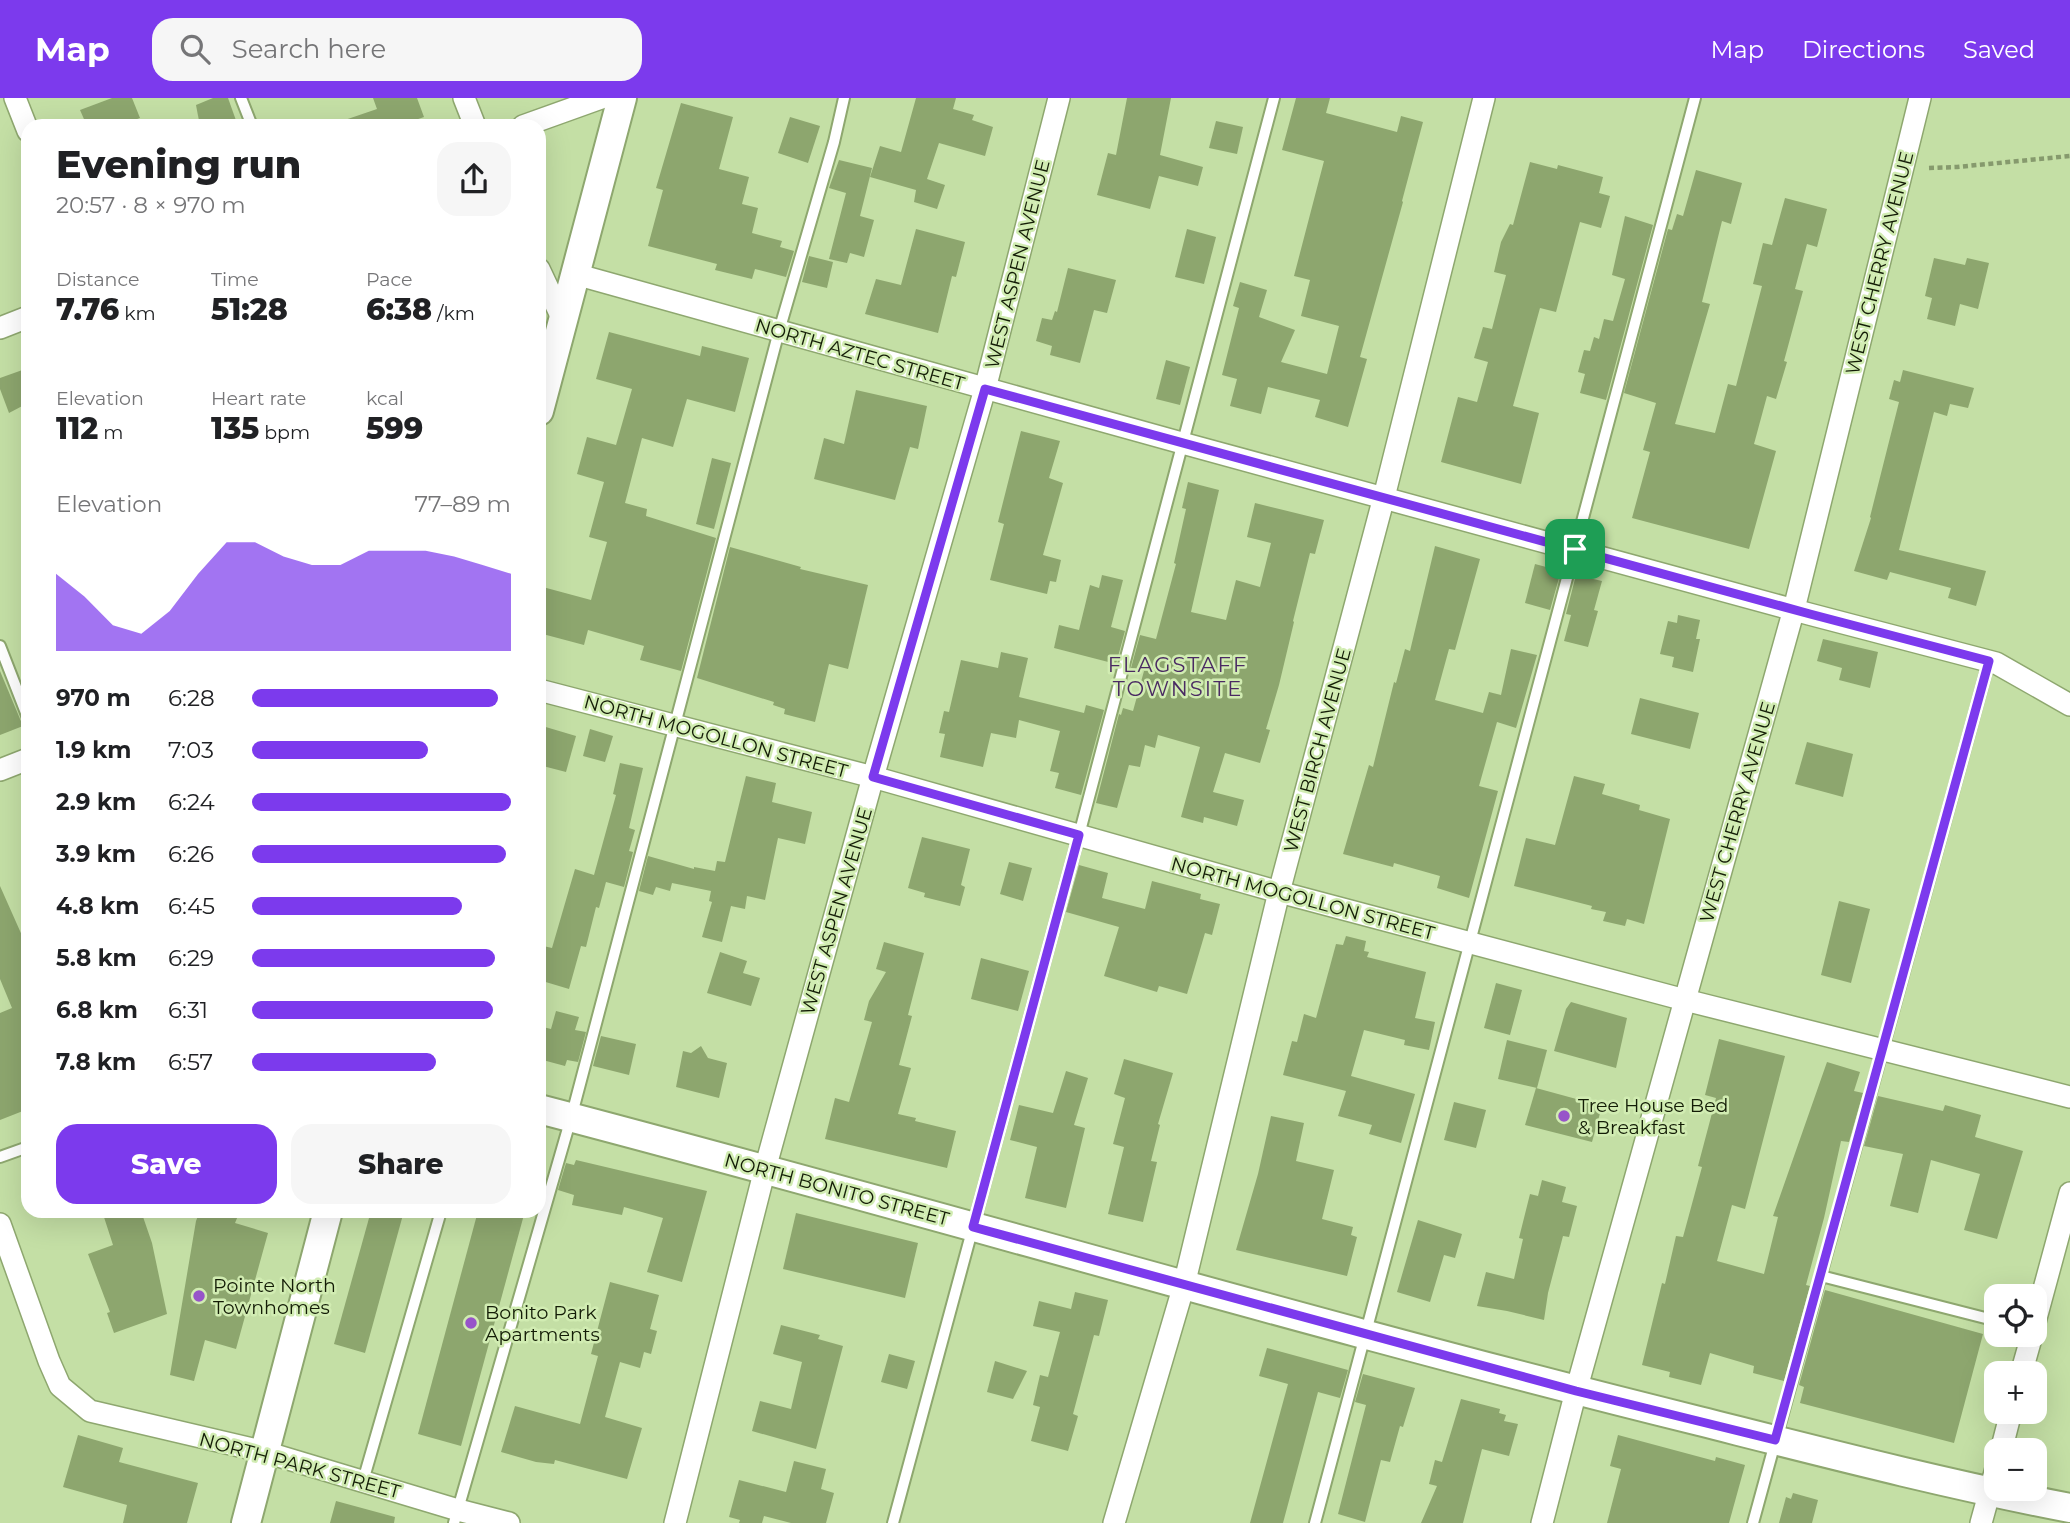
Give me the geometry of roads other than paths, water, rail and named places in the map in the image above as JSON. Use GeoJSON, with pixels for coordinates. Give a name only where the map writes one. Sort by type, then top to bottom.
{"type":"FeatureCollection","features":[{"type":"Feature","properties":{"kind":"street"},"geometry":{"type":"LineString","coordinates":[[15,98],[23,119]]}},
{"type":"Feature","properties":{"kind":"street"},"geometry":{"type":"LineString","coordinates":[[464,98],[472,119]]}},
{"type":"Feature","properties":{"kind":"street"},"geometry":{"type":"LineString","coordinates":[[542,119],[601,98]]}},
{"type":"Feature","properties":{"kind":"street"},"geometry":{"type":"LineString","coordinates":[[546,384],[622,98]]}},
{"type":"Feature","properties":{"kind":"street","name":"WEST ASPEN AVENUE"},"geometry":{"type":"LineString","coordinates":[[675,1523],[765,1168],[873,777],[985,389],[1059,98]]}},
{"type":"Feature","properties":{"kind":"street","name":"WEST BIRCH AVENUE"},"geometry":{"type":"LineString","coordinates":[[1114,1523],[1184,1285],[1279,892],[1384,497],[1484,98]]}},
{"type":"Feature","properties":{"kind":"street","name":"WEST CHERRY AVENUE"},"geometry":{"type":"LineString","coordinates":[[1542,1523],[1576,1391],[1794,609],[1920,98]]}},
{"type":"Feature","properties":{"kind":"street","name":"NORTH AZTEC STREET"},"geometry":{"type":"LineString","coordinates":[[575,274],[1182,443],[1996,663],[2070,705]]}},
{"type":"Feature","properties":{"kind":"street"},"geometry":{"type":"LineString","coordinates":[[546,283],[563,320]]}},
{"type":"Feature","properties":{"kind":"street"},"geometry":{"type":"LineString","coordinates":[[0,328],[21,320]]}},
{"type":"Feature","properties":{"kind":"street","name":"NORTH MOGOLLON STREET"},"geometry":{"type":"LineString","coordinates":[[546,692],[873,777],[1470,943],[2070,1097]]}},
{"type":"Feature","properties":{"kind":"street"},"geometry":{"type":"LineString","coordinates":[[0,770],[21,762]]}},
{"type":"Feature","properties":{"kind":"street","name":"NORTH BONITO STREET"},"geometry":{"type":"LineString","coordinates":[[546,1112],[765,1168],[1576,1391],[1984,1492]]}},
{"type":"Feature","properties":{"kind":"street"},"geometry":{"type":"LineString","coordinates":[[2045,1284],[2070,1193]]}},
{"type":"Feature","properties":{"kind":"street"},"geometry":{"type":"LineString","coordinates":[[246,1523],[326,1218]]}},
{"type":"Feature","properties":{"kind":"street","name":"NORTH PARK STREET"},"geometry":{"type":"LineString","coordinates":[[0,1224],[60,1385],[89,1411],[265,1452],[363,1481],[456,1516],[509,1523]]}},
{"type":"Feature","properties":{"kind":"street"},"geometry":{"type":"LineString","coordinates":[[1981,1523],[1987,1501]]}},
{"type":"Feature","properties":{"kind":"street","name":"NORTH BONITO STREET"},"geometry":{"type":"LineString","coordinates":[[2032,1501],[2070,1508]]}},
{"type":"Feature","properties":{"kind":"lane"},"geometry":{"type":"LineString","coordinates":[[241,98],[249,119]]}},
{"type":"Feature","properties":{"kind":"lane"},"geometry":{"type":"LineString","coordinates":[[546,1205],[779,331],[845,98]]}},
{"type":"Feature","properties":{"kind":"lane"},"geometry":{"type":"LineString","coordinates":[[892,1523],[1079,835],[1274,98]]}},
{"type":"Feature","properties":{"kind":"lane"},"geometry":{"type":"LineString","coordinates":[[1315,1523],[1695,98]]}},
{"type":"Feature","properties":{"kind":"lane"},"geometry":{"type":"LineString","coordinates":[[0,646],[21,700]]}},
{"type":"Feature","properties":{"kind":"lane"},"geometry":{"type":"LineString","coordinates":[[1753,1523],[1989,661]]}},
{"type":"Feature","properties":{"kind":"lane"},"geometry":{"type":"LineString","coordinates":[[0,1157],[21,1150]]}},
{"type":"Feature","properties":{"kind":"lane"},"geometry":{"type":"LineString","coordinates":[[363,1481],[439,1218]]}},
{"type":"Feature","properties":{"kind":"lane"},"geometry":{"type":"LineString","coordinates":[[456,1516],[542,1218]]}},
{"type":"Feature","properties":{"kind":"lane"},"geometry":{"type":"LineString","coordinates":[[1821,1276],[1984,1318]]}},
{"type":"Feature","properties":{"kind":"place","name":"Tree House Bed & Breakfast"},"geometry":{"type":"Point","coordinates":[1564,1116]}},
{"type":"Feature","properties":{"kind":"place","name":"Pointe North Townhomes"},"geometry":{"type":"Point","coordinates":[199,1296]}},
{"type":"Feature","properties":{"kind":"place","name":"Bonito Park Apartments"},"geometry":{"type":"Point","coordinates":[471,1323]}},
{"type":"Feature","properties":{"kind":"district","name":"FLAGSTAFF TOWNSITE"},"geometry":{"type":"Point","coordinates":[1178,677]}}]}
